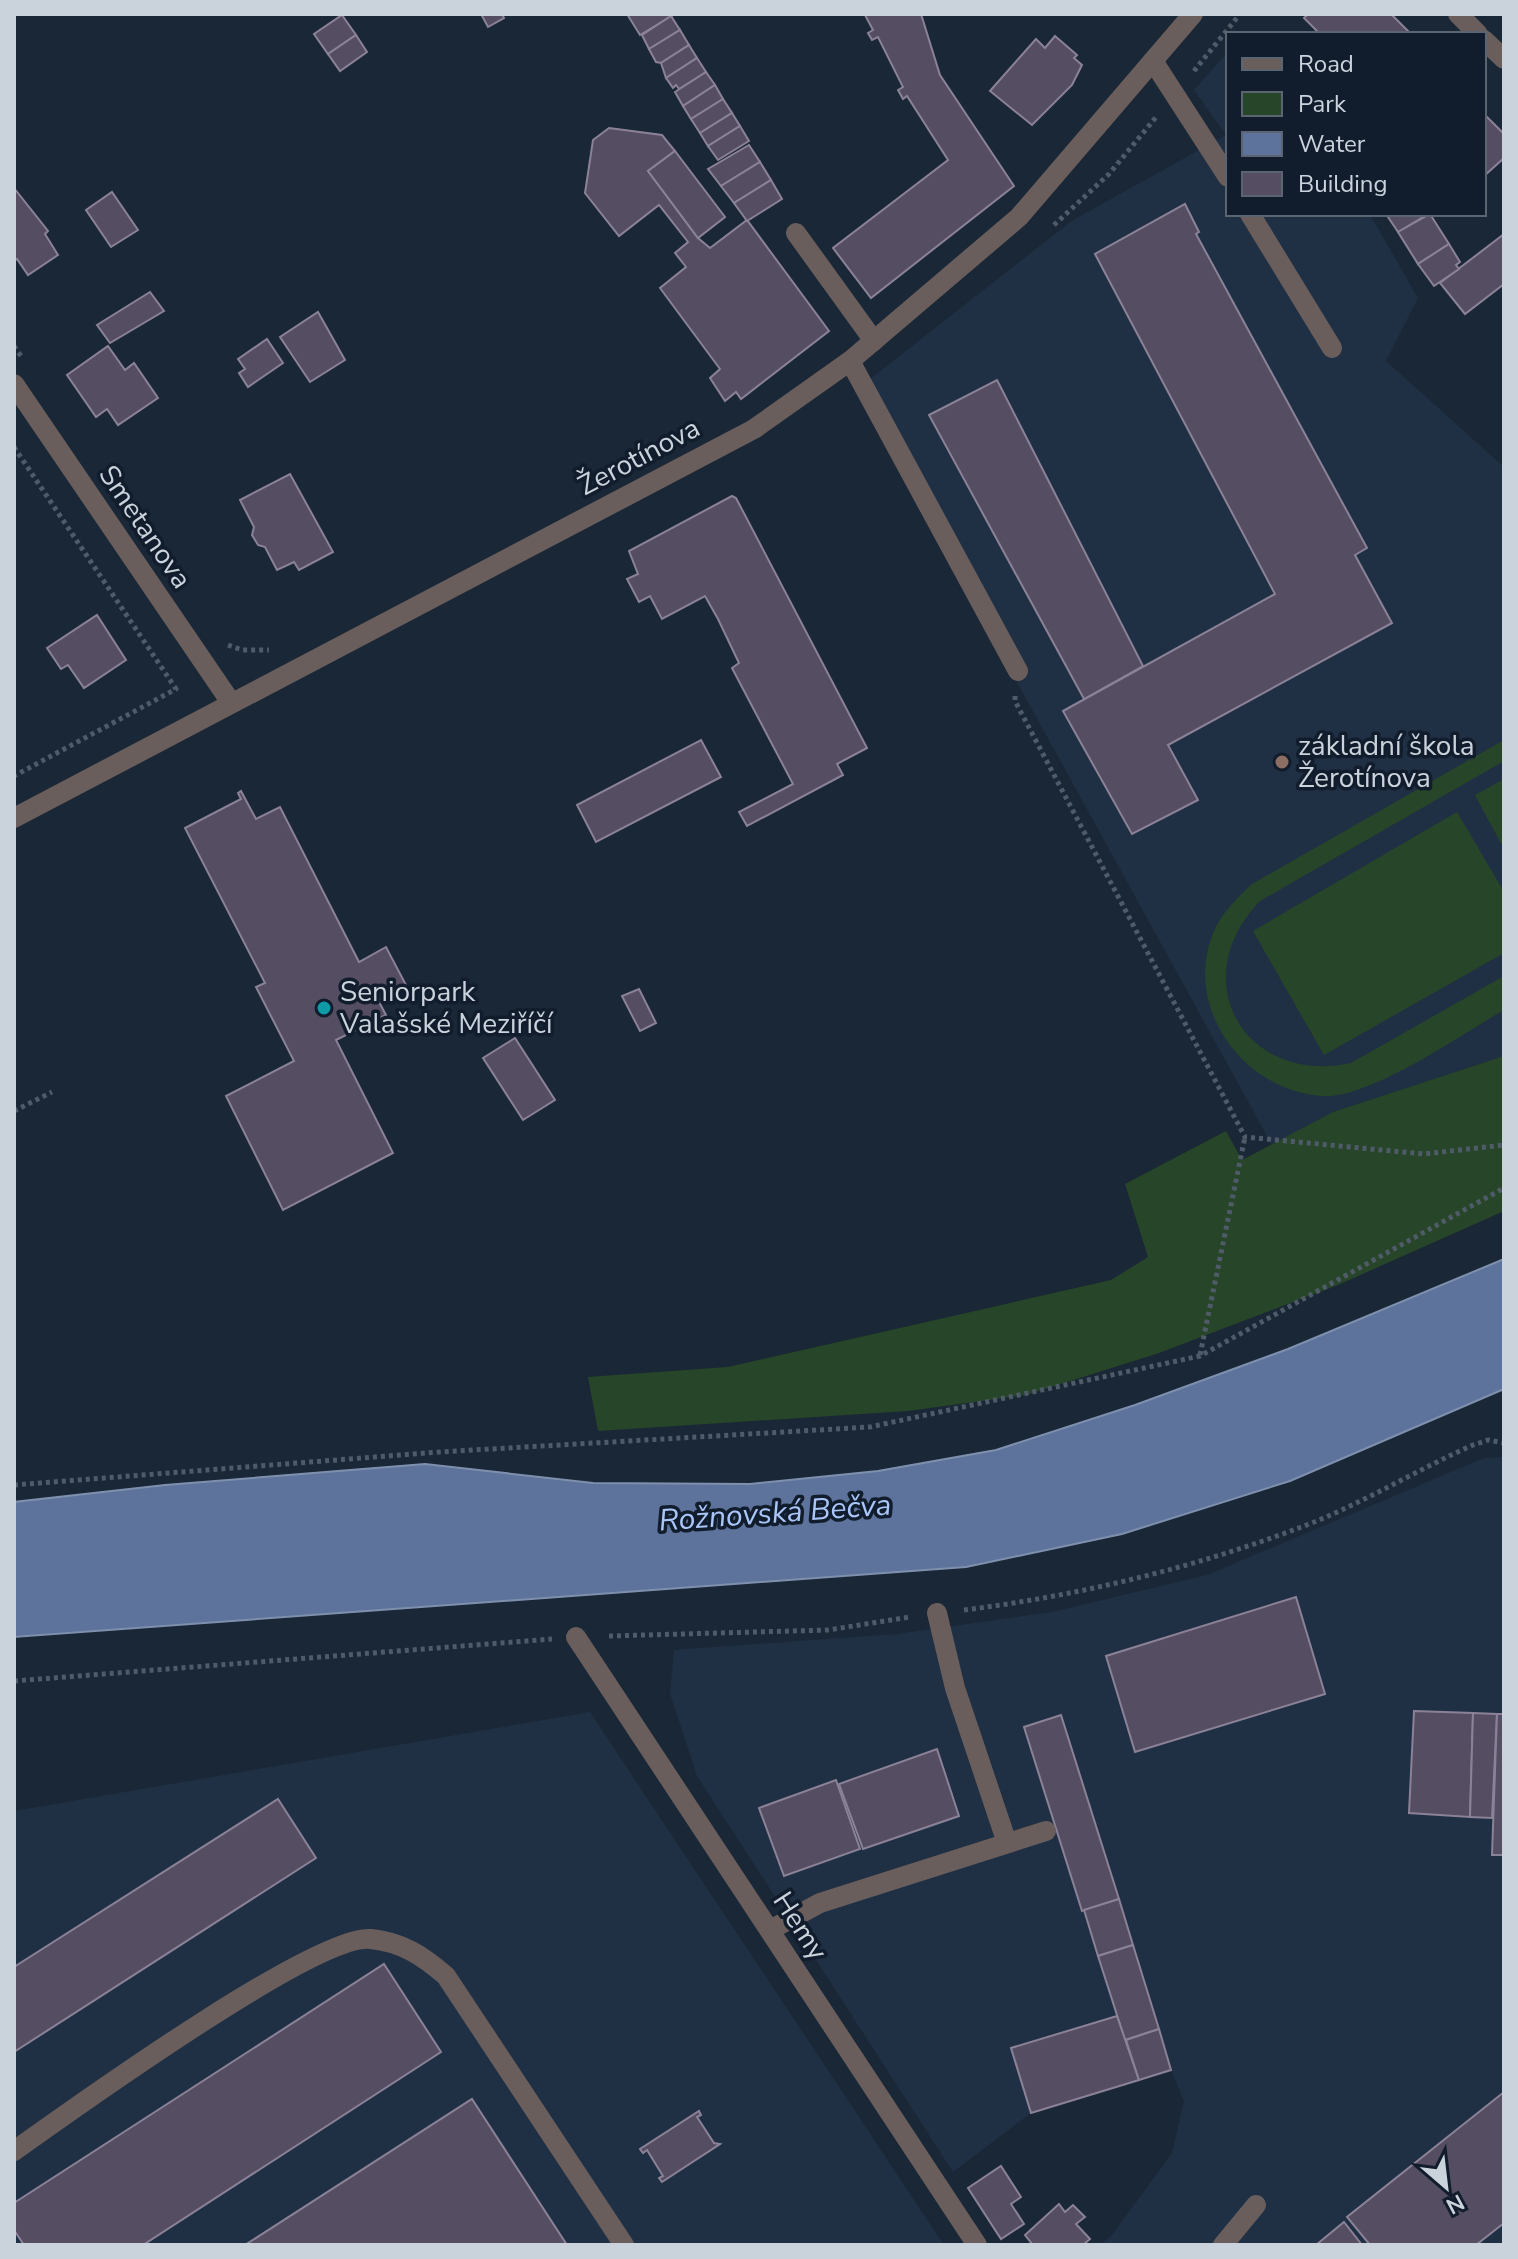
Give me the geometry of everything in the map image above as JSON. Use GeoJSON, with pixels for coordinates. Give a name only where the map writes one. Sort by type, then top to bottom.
{"type":"FeatureCollection","features":[{"type":"Feature","properties":{"kind":"street","name":"Žerotínova"},"geometry":{"type":"LineString","coordinates":[[14,818],[230,701],[754,429],[850,361],[1019,217],[1193,14]]}},
{"type":"Feature","properties":{"kind":"street"},"geometry":{"type":"LineString","coordinates":[[1458,14],[1476,32]]}},
{"type":"Feature","properties":{"kind":"street"},"geometry":{"type":"LineString","coordinates":[[1486,42],[1504,59]]}},
{"type":"Feature","properties":{"kind":"street"},"geometry":{"type":"LineString","coordinates":[[1153,61],[1226,174]]}},
{"type":"Feature","properties":{"kind":"street"},"geometry":{"type":"LineString","coordinates":[[1251,216],[1332,348]]}},
{"type":"Feature","properties":{"kind":"street"},"geometry":{"type":"LineString","coordinates":[[796,233],[874,341]]}},
{"type":"Feature","properties":{"kind":"street"},"geometry":{"type":"LineString","coordinates":[[850,361],[1018,671]]}},
{"type":"Feature","properties":{"kind":"street","name":"Smetanova"},"geometry":{"type":"LineString","coordinates":[[14,384],[230,701]]}},
{"type":"Feature","properties":{"kind":"street"},"geometry":{"type":"LineString","coordinates":[[937,1613],[955,1688],[1007,1843]]}},
{"type":"Feature","properties":{"kind":"street","name":"Hemy"},"geometry":{"type":"LineString","coordinates":[[576,1637],[977,2245]]}},
{"type":"Feature","properties":{"kind":"street"},"geometry":{"type":"LineString","coordinates":[[770,1930],[820,1903],[1046,1831]]}},
{"type":"Feature","properties":{"kind":"street"},"geometry":{"type":"LineString","coordinates":[[14,2151],[176,2039],[312,1958],[368,1938],[416,1950],[446,1976],[624,2245]]}},
{"type":"Feature","properties":{"kind":"street"},"geometry":{"type":"LineString","coordinates":[[1223,2245],[1256,2205]]}},
{"type":"Feature","properties":{"kind":"path"},"geometry":{"type":"LineString","coordinates":[[14,346],[23,359]]}},
{"type":"Feature","properties":{"kind":"path"},"geometry":{"type":"LineString","coordinates":[[14,447],[176,689],[14,776]]}},
{"type":"Feature","properties":{"kind":"path"},"geometry":{"type":"LineString","coordinates":[[214,639],[242,650],[267,651],[280,644]]}},
{"type":"Feature","properties":{"kind":"path"},"geometry":{"type":"LineString","coordinates":[[1018,671],[1015,701],[1245,1137],[1200,1356]]}},
{"type":"Feature","properties":{"kind":"path"},"geometry":{"type":"LineString","coordinates":[[14,1111],[52,1092]]}},
{"type":"Feature","properties":{"kind":"path"},"geometry":{"type":"LineString","coordinates":[[1245,1137],[1424,1154],[1504,1145]]}},
{"type":"Feature","properties":{"kind":"path"},"geometry":{"type":"LineString","coordinates":[[14,1485],[439,1452],[870,1427],[1200,1356],[1504,1188]]}},
{"type":"Feature","properties":{"kind":"path"},"geometry":{"type":"LineString","coordinates":[[14,1681],[576,1637],[828,1630],[1043,1600],[1143,1577],[1298,1529],[1473,1445],[1488,1440],[1504,1443]]}},
{"type":"Feature","properties":{"kind":"shaded area","name":"základní škola Žerotínova"},"geometry":{"type":"Polygon","coordinates":[[[1226,54],[1226,135],[1194,90],[1226,54]]]}},
{"type":"Feature","properties":{"kind":"shaded area","name":"základní škola Žerotínova"},"geometry":{"type":"Polygon","coordinates":[[[1226,135],[1226,216],[1371,216],[1418,298],[1386,361],[1504,467],[1504,1056],[1333,1112],[1272,1145],[856,390],[1073,220],[1226,135]]]}},
{"type":"Feature","properties":{"kind":"shaded area"},"geometry":{"type":"Polygon","coordinates":[[[1504,1457],[1504,2245],[1100,2245],[1112,2235],[1172,2153],[1184,2101],[1171,2070],[1031,2113],[953,2172],[697,1776],[670,1694],[674,1650],[897,1634],[1052,1612],[1207,1575],[1484,1458],[1504,1457]]]}},
{"type":"Feature","properties":{"kind":"shaded area"},"geometry":{"type":"Polygon","coordinates":[[[590,1712],[944,2245],[14,2245],[14,1811],[590,1712]]]}},
{"type":"Feature","properties":{"kind":"green space"},"geometry":{"type":"Polygon","coordinates":[[[1504,740],[1504,761],[1260,901],[1238,931],[1227,962],[1227,993],[1237,1020],[1255,1042],[1281,1058],[1313,1066],[1351,1063],[1504,976],[1504,1010],[1391,1076],[1344,1094],[1324,1096],[1295,1091],[1269,1080],[1246,1063],[1227,1041],[1213,1016],[1206,988],[1206,960],[1214,931],[1225,912],[1252,884],[1504,740]]]}},
{"type":"Feature","properties":{"kind":"green space"},"geometry":{"type":"Polygon","coordinates":[[[1504,779],[1504,849],[1475,795],[1504,779]]]}},
{"type":"Feature","properties":{"kind":"green space"},"geometry":{"type":"Polygon","coordinates":[[[1457,812],[1504,892],[1504,953],[1324,1055],[1253,931],[1457,812]]]}},
{"type":"Feature","properties":{"kind":"green space"},"geometry":{"type":"Polygon","coordinates":[[[1504,1056],[1504,1211],[1338,1285],[1159,1353],[1026,1395],[908,1411],[598,1431],[588,1377],[728,1367],[1111,1280],[1148,1257],[1125,1184],[1226,1131],[1242,1160],[1333,1112],[1504,1056]]]}},
{"type":"Feature","properties":{"kind":"water","name":"Rožnovská Bečva"},"geometry":{"type":"Polygon","coordinates":[[[1504,1259],[1504,1389],[1290,1481],[1122,1534],[966,1567],[14,1637],[14,1502],[165,1485],[425,1464],[593,1483],[750,1484],[878,1471],[996,1450],[1135,1405],[1288,1349],[1504,1259]]]}},
{"type":"Feature","properties":{"kind":"building"},"geometry":{"type":"Polygon","coordinates":[[[481,14],[502,14],[504,18],[488,27],[481,14]]]}},
{"type":"Feature","properties":{"kind":"building"},"geometry":{"type":"Polygon","coordinates":[[[627,14],[675,14],[640,35],[627,14]]]}},
{"type":"Feature","properties":{"kind":"building"},"geometry":{"type":"Polygon","coordinates":[[[921,14],[940,75],[1014,186],[871,298],[833,248],[948,160],[907,96],[903,99],[898,90],[903,87],[878,37],[872,40],[868,33],[873,30],[865,15],[921,14]]]}},
{"type":"Feature","properties":{"kind":"building"},"geometry":{"type":"Polygon","coordinates":[[[1308,14],[1391,14],[1409,32],[1318,32],[1304,18],[1308,14]]]}},
{"type":"Feature","properties":{"kind":"building"},"geometry":{"type":"Polygon","coordinates":[[[342,15],[356,35],[328,54],[314,34],[342,15]]]}},
{"type":"Feature","properties":{"kind":"building"},"geometry":{"type":"Polygon","coordinates":[[[671,16],[680,30],[649,49],[642,35],[671,16]]]}},
{"type":"Feature","properties":{"kind":"building"},"geometry":{"type":"Polygon","coordinates":[[[680,30],[689,45],[661,63],[656,62],[649,49],[680,30]]]}},
{"type":"Feature","properties":{"kind":"building"},"geometry":{"type":"Polygon","coordinates":[[[356,35],[367,52],[340,71],[328,54],[356,35]]]}},
{"type":"Feature","properties":{"kind":"building"},"geometry":{"type":"Polygon","coordinates":[[[1055,36],[1077,55],[1074,58],[1082,65],[1072,85],[1032,125],[990,91],[1036,39],[1045,48],[1055,36]]]}},
{"type":"Feature","properties":{"kind":"building"},"geometry":{"type":"Polygon","coordinates":[[[689,45],[697,58],[666,78],[661,63],[689,45]]]}},
{"type":"Feature","properties":{"kind":"building"},"geometry":{"type":"Polygon","coordinates":[[[697,58],[706,72],[679,89],[676,85],[673,88],[666,78],[697,58]]]}},
{"type":"Feature","properties":{"kind":"building"},"geometry":{"type":"Polygon","coordinates":[[[706,72],[715,85],[683,106],[675,92],[706,72]]]}},
{"type":"Feature","properties":{"kind":"building"},"geometry":{"type":"Polygon","coordinates":[[[715,85],[723,99],[691,119],[683,106],[715,85]]]}},
{"type":"Feature","properties":{"kind":"building"},"geometry":{"type":"Polygon","coordinates":[[[723,99],[732,113],[700,133],[691,119],[723,99]]]}},
{"type":"Feature","properties":{"kind":"building"},"geometry":{"type":"Polygon","coordinates":[[[732,113],[740,126],[708,146],[700,133],[732,113]]]}},
{"type":"Feature","properties":{"kind":"building"},"geometry":{"type":"Polygon","coordinates":[[[1486,116],[1504,134],[1504,158],[1486,174],[1486,116]]]}},
{"type":"Feature","properties":{"kind":"building"},"geometry":{"type":"Polygon","coordinates":[[[740,126],[749,141],[718,160],[708,146],[740,126]]]}},
{"type":"Feature","properties":{"kind":"building"},"geometry":{"type":"Polygon","coordinates":[[[609,128],[662,135],[675,151],[648,171],[698,238],[710,248],[747,220],[829,331],[741,399],[736,392],[725,401],[710,378],[720,369],[660,288],[686,267],[675,253],[688,242],[659,205],[619,236],[585,193],[593,140],[609,128]]]}},
{"type":"Feature","properties":{"kind":"building"},"geometry":{"type":"Polygon","coordinates":[[[749,145],[760,162],[721,186],[708,169],[749,145]]]}},
{"type":"Feature","properties":{"kind":"building"},"geometry":{"type":"Polygon","coordinates":[[[675,151],[725,217],[698,238],[648,171],[675,151]]]}},
{"type":"Feature","properties":{"kind":"building"},"geometry":{"type":"Polygon","coordinates":[[[760,162],[771,180],[734,203],[721,186],[760,162]]]}},
{"type":"Feature","properties":{"kind":"building"},"geometry":{"type":"Polygon","coordinates":[[[771,180],[782,199],[747,221],[734,203],[771,180]]]}},
{"type":"Feature","properties":{"kind":"building"},"geometry":{"type":"Polygon","coordinates":[[[14,188],[48,231],[45,234],[58,255],[28,275],[17,259],[14,261],[14,188]]]}},
{"type":"Feature","properties":{"kind":"building"},"geometry":{"type":"Polygon","coordinates":[[[112,192],[138,230],[111,247],[86,210],[112,192]]]}},
{"type":"Feature","properties":{"kind":"building"},"geometry":{"type":"Polygon","coordinates":[[[1185,204],[1199,232],[1196,234],[1367,548],[1355,555],[1392,623],[1168,745],[1198,800],[1132,834],[1063,711],[1275,594],[1095,254],[1185,204]]]}},
{"type":"Feature","properties":{"kind":"building"},"geometry":{"type":"Polygon","coordinates":[[[1387,216],[1425,216],[1398,232],[1387,216]]]}},
{"type":"Feature","properties":{"kind":"building"},"geometry":{"type":"Polygon","coordinates":[[[1431,216],[1449,244],[1418,264],[1398,232],[1431,216]]]}},
{"type":"Feature","properties":{"kind":"building"},"geometry":{"type":"Polygon","coordinates":[[[1504,234],[1504,284],[1465,314],[1440,283],[1504,234]]]}},
{"type":"Feature","properties":{"kind":"building"},"geometry":{"type":"Polygon","coordinates":[[[1449,244],[1460,262],[1456,265],[1459,269],[1434,286],[1418,264],[1449,244]]]}},
{"type":"Feature","properties":{"kind":"building"},"geometry":{"type":"Polygon","coordinates":[[[150,292],[164,311],[110,343],[97,325],[150,292]]]}},
{"type":"Feature","properties":{"kind":"building"},"geometry":{"type":"Polygon","coordinates":[[[318,312],[345,360],[310,382],[280,337],[318,312]]]}},
{"type":"Feature","properties":{"kind":"building"},"geometry":{"type":"Polygon","coordinates":[[[267,339],[283,363],[248,387],[239,373],[245,369],[238,359],[267,339]]]}},
{"type":"Feature","properties":{"kind":"building"},"geometry":{"type":"Polygon","coordinates":[[[108,346],[125,370],[134,363],[158,398],[118,425],[107,409],[96,417],[67,375],[108,346]]]}},
{"type":"Feature","properties":{"kind":"building"},"geometry":{"type":"Polygon","coordinates":[[[997,380],[1143,666],[1084,699],[929,415],[997,380]]]}},
{"type":"Feature","properties":{"kind":"building"},"geometry":{"type":"Polygon","coordinates":[[[290,474],[333,552],[299,570],[294,562],[277,570],[265,547],[258,545],[252,535],[254,527],[240,500],[290,474]]]}},
{"type":"Feature","properties":{"kind":"building"},"geometry":{"type":"Polygon","coordinates":[[[732,496],[736,498],[867,748],[837,764],[843,775],[747,826],[739,812],[793,784],[732,668],[739,663],[718,619],[705,596],[662,619],[650,596],[639,602],[627,579],[638,574],[629,551],[732,496]]]}},
{"type":"Feature","properties":{"kind":"building"},"geometry":{"type":"Polygon","coordinates":[[[97,615],[126,660],[84,688],[68,665],[61,669],[47,648],[97,615]]]}},
{"type":"Feature","properties":{"kind":"building"},"geometry":{"type":"Polygon","coordinates":[[[701,740],[721,777],[596,842],[577,805],[701,740]]]}},
{"type":"Feature","properties":{"kind":"building","name":"Seniorpark Valašské Meziříčí"},"geometry":{"type":"Polygon","coordinates":[[[241,791],[256,819],[280,807],[359,962],[386,947],[406,985],[378,1000],[386,1015],[336,1040],[393,1153],[283,1210],[226,1096],[294,1061],[256,987],[265,983],[185,828],[241,799],[238,793],[241,791]]]}},
{"type":"Feature","properties":{"kind":"building"},"geometry":{"type":"Polygon","coordinates":[[[639,989],[656,1023],[640,1031],[622,996],[639,989]]]}},
{"type":"Feature","properties":{"kind":"building"},"geometry":{"type":"Polygon","coordinates":[[[515,1038],[555,1100],[523,1120],[483,1058],[515,1038]]]}},
{"type":"Feature","properties":{"kind":"building"},"geometry":{"type":"Polygon","coordinates":[[[1296,1597],[1325,1694],[1135,1752],[1106,1656],[1296,1597]]]}},
{"type":"Feature","properties":{"kind":"building"},"geometry":{"type":"Polygon","coordinates":[[[1414,1711],[1473,1713],[1470,1817],[1409,1813],[1414,1711]]]}},
{"type":"Feature","properties":{"kind":"building"},"geometry":{"type":"Polygon","coordinates":[[[1473,1713],[1497,1714],[1492,1818],[1470,1817],[1473,1713]]]}},
{"type":"Feature","properties":{"kind":"building"},"geometry":{"type":"Polygon","coordinates":[[[1497,1714],[1504,1714],[1504,1855],[1492,1855],[1497,1714]]]}},
{"type":"Feature","properties":{"kind":"building"},"geometry":{"type":"Polygon","coordinates":[[[1061,1715],[1119,1899],[1082,1911],[1024,1727],[1061,1715]]]}},
{"type":"Feature","properties":{"kind":"building"},"geometry":{"type":"Polygon","coordinates":[[[937,1749],[959,1816],[863,1849],[839,1784],[937,1749]]]}},
{"type":"Feature","properties":{"kind":"building"},"geometry":{"type":"Polygon","coordinates":[[[836,1780],[860,1849],[784,1876],[759,1808],[836,1780]]]}},
{"type":"Feature","properties":{"kind":"building"},"geometry":{"type":"Polygon","coordinates":[[[278,1799],[316,1858],[14,2052],[14,1967],[278,1799]]]}},
{"type":"Feature","properties":{"kind":"building"},"geometry":{"type":"Polygon","coordinates":[[[1119,1899],[1133,1945],[1098,1956],[1084,1910],[1119,1899]]]}},
{"type":"Feature","properties":{"kind":"building"},"geometry":{"type":"Polygon","coordinates":[[[1133,1945],[1159,2029],[1125,2040],[1098,1956],[1133,1945]]]}},
{"type":"Feature","properties":{"kind":"building"},"geometry":{"type":"Polygon","coordinates":[[[384,1964],[441,2052],[143,2245],[24,2245],[14,2230],[14,2203],[384,1964]]]}},
{"type":"Feature","properties":{"kind":"building"},"geometry":{"type":"Polygon","coordinates":[[[1117,2016],[1139,2080],[1031,2113],[1011,2048],[1117,2016]]]}},
{"type":"Feature","properties":{"kind":"building"},"geometry":{"type":"Polygon","coordinates":[[[1159,2029],[1171,2070],[1139,2080],[1126,2040],[1159,2029]]]}},
{"type":"Feature","properties":{"kind":"building"},"geometry":{"type":"Polygon","coordinates":[[[1504,2092],[1504,2223],[1476,2245],[1370,2245],[1347,2217],[1504,2092]]]}},
{"type":"Feature","properties":{"kind":"building"},"geometry":{"type":"Polygon","coordinates":[[[472,2099],[567,2245],[245,2245],[472,2099]]]}},
{"type":"Feature","properties":{"kind":"building"},"geometry":{"type":"Polygon","coordinates":[[[699,2111],[701,2115],[697,2117],[714,2143],[720,2144],[662,2182],[659,2178],[663,2176],[647,2150],[643,2153],[640,2149],[699,2111]]]}},
{"type":"Feature","properties":{"kind":"building"},"geometry":{"type":"Polygon","coordinates":[[[1001,2166],[1021,2197],[1011,2204],[1024,2224],[1001,2239],[968,2188],[1001,2166]]]}},
{"type":"Feature","properties":{"kind":"building"},"geometry":{"type":"Polygon","coordinates":[[[1059,2204],[1065,2212],[1073,2205],[1085,2217],[1076,2224],[1090,2239],[1083,2245],[1033,2245],[1025,2235],[1059,2204]]]}},
{"type":"Feature","properties":{"kind":"building"},"geometry":{"type":"Polygon","coordinates":[[[1344,2222],[1362,2245],[1316,2245],[1344,2222]]]}},
{"type":"Feature","properties":{"kind":"place","name":"základní škola Žerotínova"},"geometry":{"type":"Point","coordinates":[1282,762]}},
{"type":"Feature","properties":{"kind":"place","name":"Seniorpark Valašské Meziříčí"},"geometry":{"type":"Point","coordinates":[324,1008]}}]}
